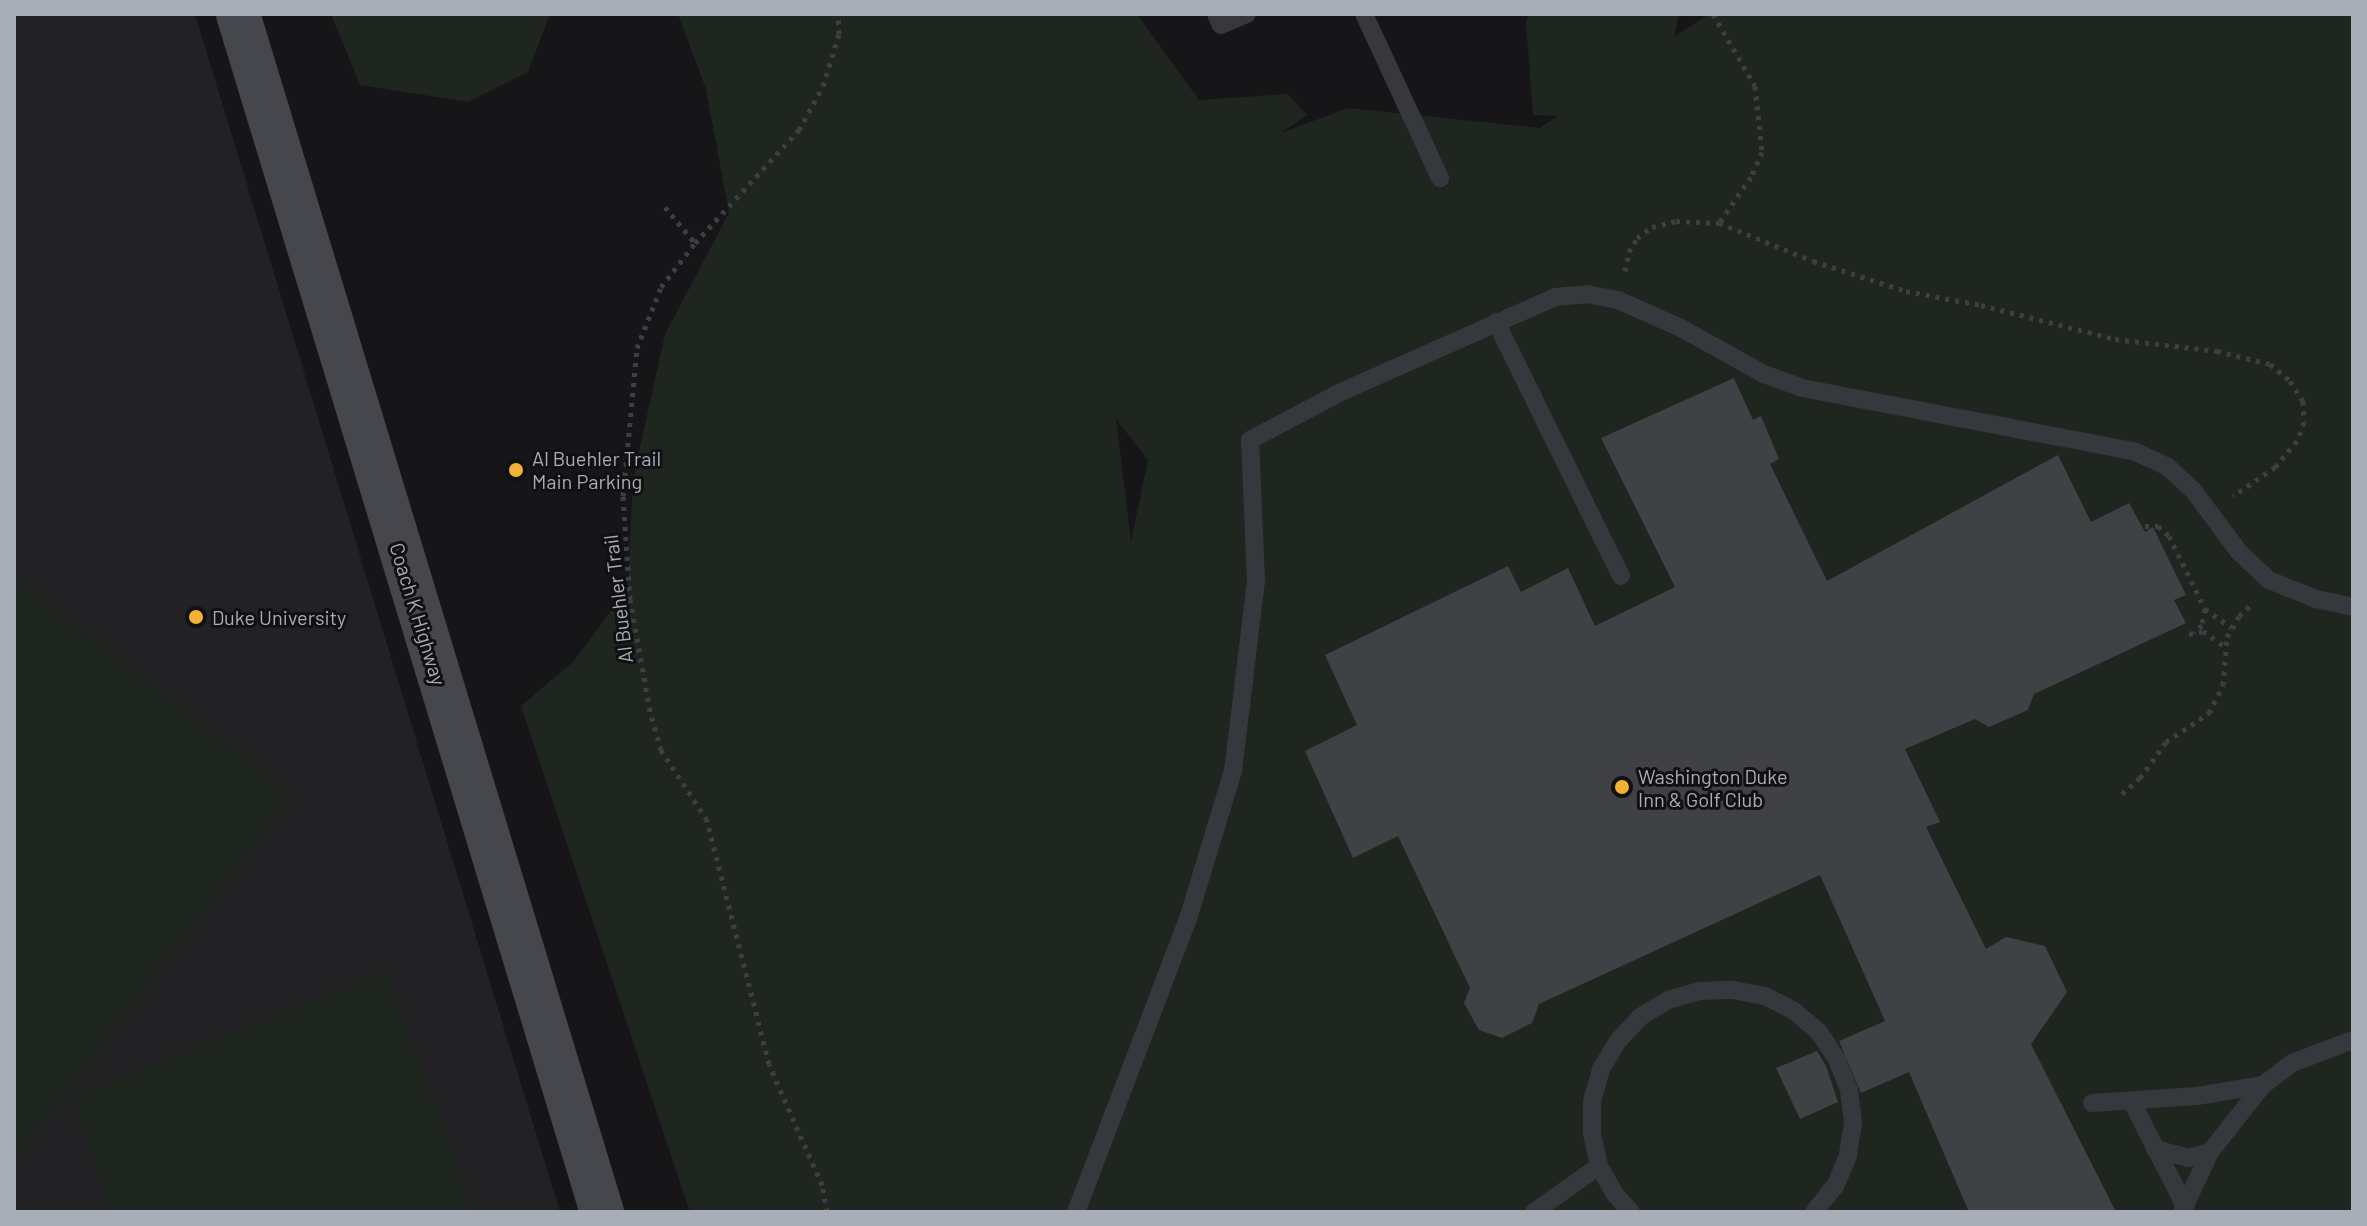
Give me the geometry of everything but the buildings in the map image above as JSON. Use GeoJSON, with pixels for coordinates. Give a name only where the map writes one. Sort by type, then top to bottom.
{"type":"FeatureCollection","features":[{"type":"Feature","properties":{"kind":"main road","name":"Coach K Highway"},"geometry":{"type":"LineString","coordinates":[[238,14],[602,1212]]}},
{"type":"Feature","properties":{"kind":"lane"},"geometry":{"type":"LineString","coordinates":[[1216,14],[1221,25],[1247,14]]}},
{"type":"Feature","properties":{"kind":"lane"},"geometry":{"type":"LineString","coordinates":[[1364,14],[1440,178]]}},
{"type":"Feature","properties":{"kind":"lane"},"geometry":{"type":"LineString","coordinates":[[1076,1212],[1188,919],[1233,771],[1256,582],[1250,440],[1341,392],[1555,297],[1587,294],[1618,300],[1681,328],[1764,374],[1802,388],[2136,452],[2168,467],[2193,490],[2239,552],[2269,580],[2316,599],[2353,607]]}},
{"type":"Feature","properties":{"kind":"lane"},"geometry":{"type":"LineString","coordinates":[[1496,322],[1621,576]]}},
{"type":"Feature","properties":{"kind":"lane"},"geometry":{"type":"LineString","coordinates":[[1631,1212],[1615,1194],[1599,1166],[1592,1134],[1592,1101],[1601,1069],[1618,1041],[1640,1017],[1668,1000],[1699,991],[1733,990],[1754,994],[1794,1011],[1819,1032],[1837,1060],[1849,1090],[1853,1123],[1848,1156],[1835,1186],[1814,1212]]}},
{"type":"Feature","properties":{"kind":"lane"},"geometry":{"type":"LineString","coordinates":[[2183,1208],[2210,1152],[2263,1085],[2292,1063],[2353,1040]]}},
{"type":"Feature","properties":{"kind":"lane"},"geometry":{"type":"LineString","coordinates":[[2092,1103],[2132,1102],[2263,1085]]}},
{"type":"Feature","properties":{"kind":"lane"},"geometry":{"type":"LineString","coordinates":[[2132,1102],[2183,1208]]}},
{"type":"Feature","properties":{"kind":"lane"},"geometry":{"type":"LineString","coordinates":[[2155,1149],[2189,1158],[2210,1152]]}},
{"type":"Feature","properties":{"kind":"lane"},"geometry":{"type":"LineString","coordinates":[[1534,1212],[1599,1166]]}},
{"type":"Feature","properties":{"kind":"path","name":"Al Buehler Trail"},"geometry":{"type":"LineString","coordinates":[[827,1212],[822,1185],[769,1064],[707,820],[661,750],[650,711],[630,600],[623,496],[637,348],[661,287],[695,243],[799,130],[823,86],[839,34],[838,14]]}},
{"type":"Feature","properties":{"kind":"path"},"geometry":{"type":"LineString","coordinates":[[1713,14],[1755,86],[1762,152],[1751,177],[1719,223]]}},
{"type":"Feature","properties":{"kind":"path"},"geometry":{"type":"LineString","coordinates":[[665,207],[695,243]]}},
{"type":"Feature","properties":{"kind":"path"},"geometry":{"type":"LineString","coordinates":[[1618,300],[1629,252],[1637,238],[1652,227],[1676,221],[1719,223],[1813,261],[1906,291],[1981,305],[2115,339],[2217,351],[2270,364],[2290,381],[2303,401],[2304,422],[2297,441],[2275,467],[2209,513]]}},
{"type":"Feature","properties":{"kind":"path"},"geometry":{"type":"LineString","coordinates":[[2145,526],[2158,526],[2169,536],[2205,609],[2231,627]]}},
{"type":"Feature","properties":{"kind":"path"},"geometry":{"type":"LineString","coordinates":[[2122,794],[2140,778],[2166,742],[2209,713],[2223,685],[2225,646],[2231,627],[2252,604],[2281,584]]}},
{"type":"Feature","properties":{"kind":"path"},"geometry":{"type":"LineString","coordinates":[[2205,609],[2202,625],[2192,634],[2203,631],[2225,646]]}},
{"type":"Feature","properties":{"kind":"shaded area","name":"Duke University"},"geometry":{"type":"Polygon","coordinates":[[[14,14],[195,14],[560,1212],[14,1212],[14,14]]]}},
{"type":"Feature","properties":{"kind":"shaded area"},"geometry":{"type":"Polygon","coordinates":[[[331,14],[550,14],[528,72],[468,102],[360,85],[331,14]]]}},
{"type":"Feature","properties":{"kind":"shaded area"},"geometry":{"type":"Polygon","coordinates":[[[678,14],[1137,14],[1199,100],[1288,94],[1307,115],[1281,133],[1348,108],[1540,128],[1557,116],[1533,115],[1526,22],[1529,14],[1679,14],[1674,37],[1709,14],[2353,14],[2353,1212],[690,1212],[521,706],[573,662],[628,588],[633,479],[665,334],[729,213],[706,89],[678,14]],[[1116,419],[1131,542],[1148,460],[1116,419]]]}},
{"type":"Feature","properties":{"kind":"shaded area"},"geometry":{"type":"Polygon","coordinates":[[[14,575],[297,795],[14,1165],[14,575]]]}},
{"type":"Feature","properties":{"kind":"shaded area"},"geometry":{"type":"Polygon","coordinates":[[[387,970],[475,1212],[112,1212],[70,1097],[387,970]]]}},
{"type":"Feature","properties":{"kind":"place","name":"Al Buehler Trail Main Parking"},"geometry":{"type":"Point","coordinates":[516,470]}},
{"type":"Feature","properties":{"kind":"place","name":"Duke University"},"geometry":{"type":"Point","coordinates":[196,617]}},
{"type":"Feature","properties":{"kind":"place","name":"Washington Duke Inn & Golf Club"},"geometry":{"type":"Point","coordinates":[1622,787]}}]}
